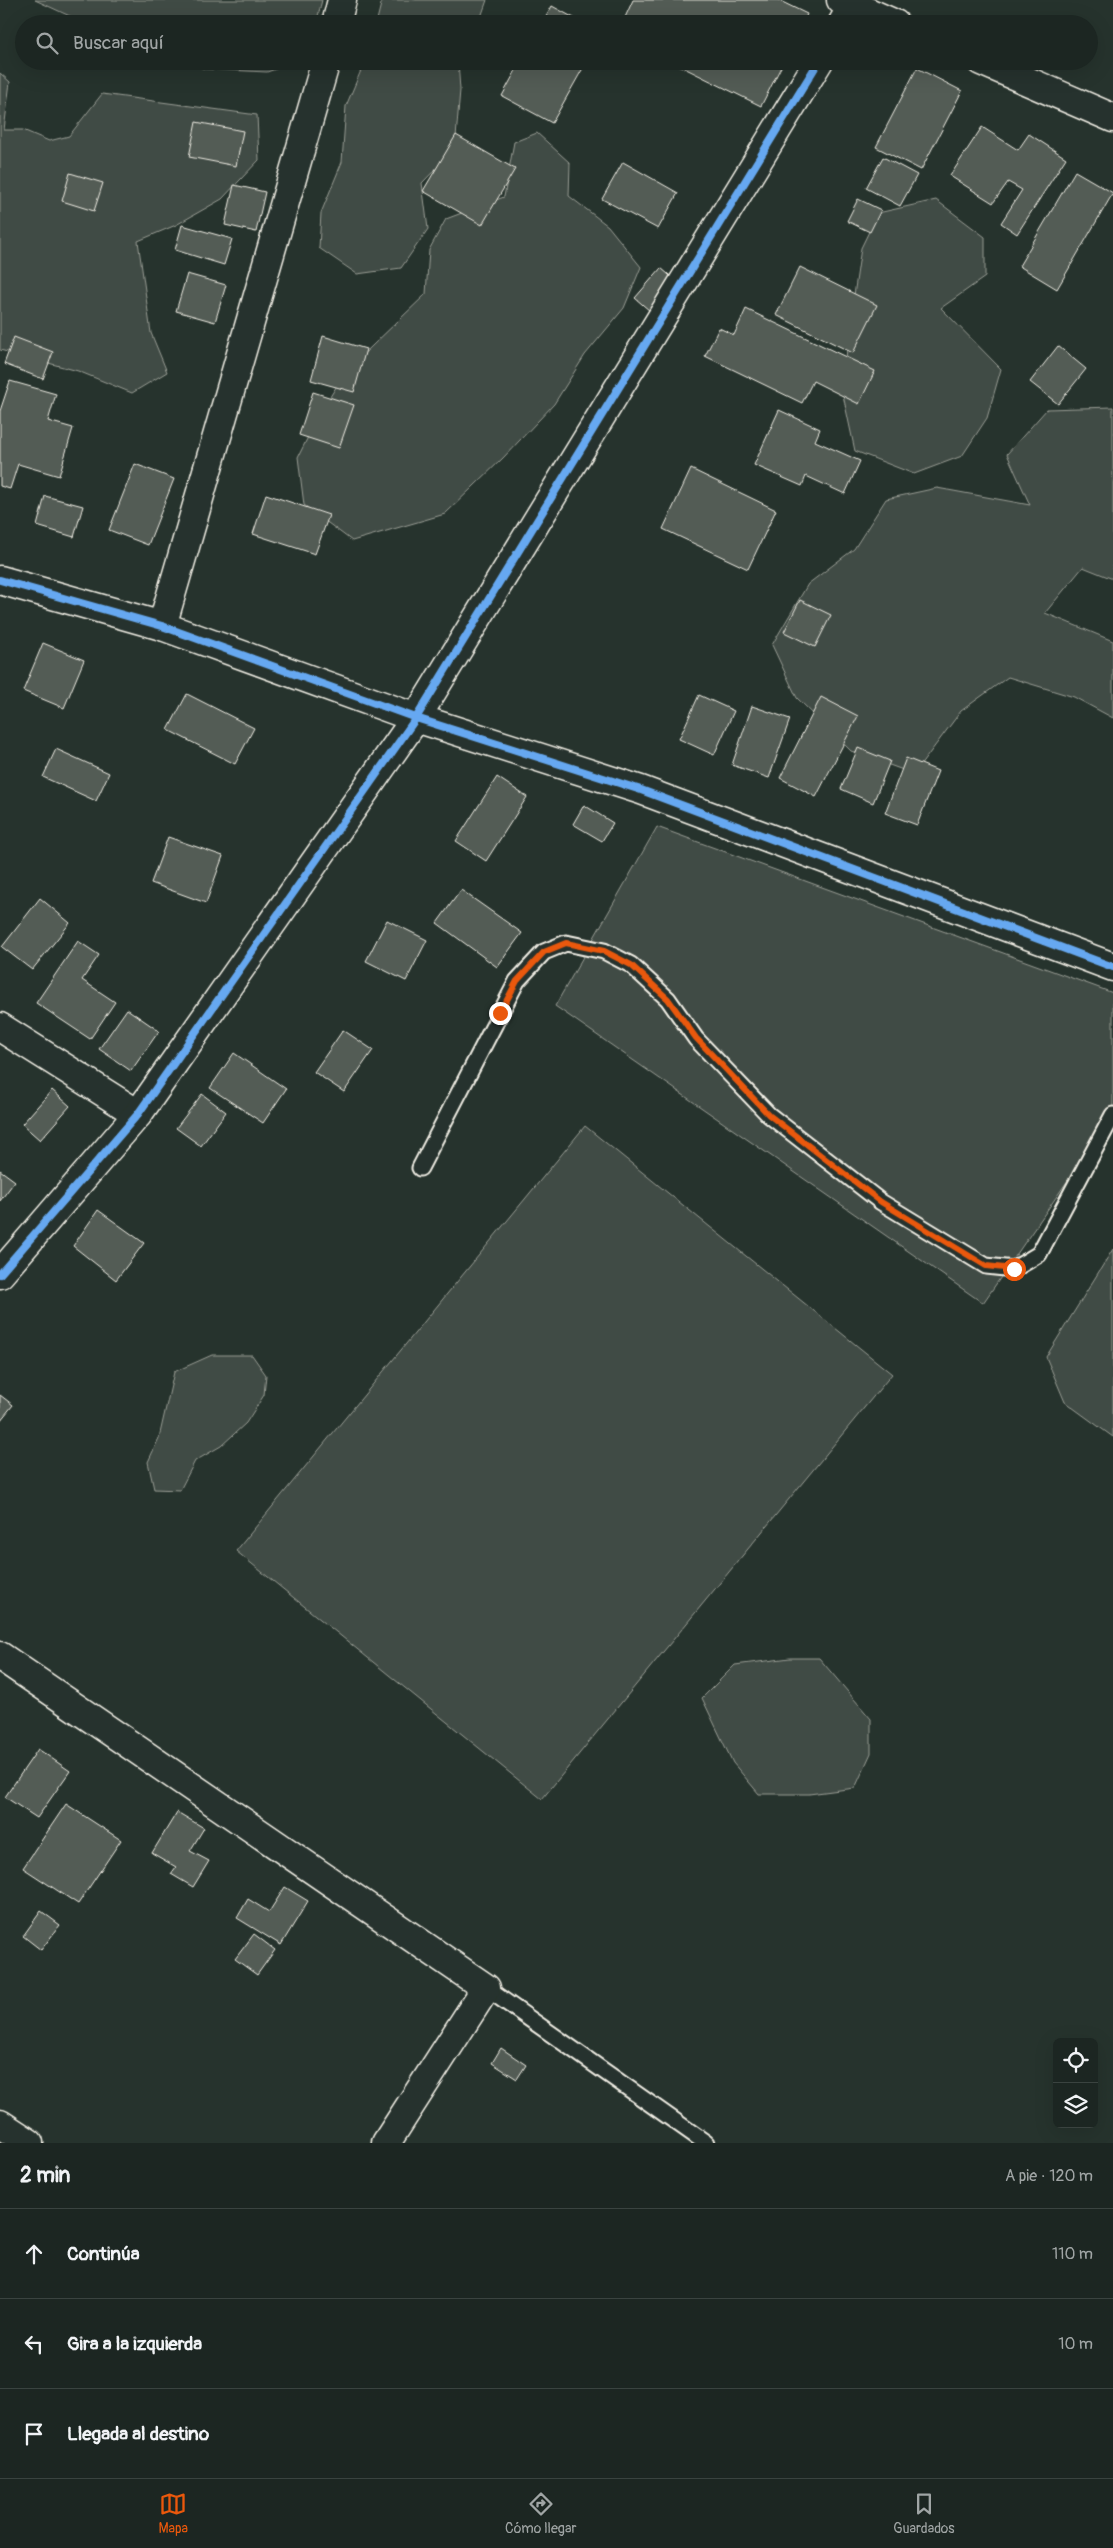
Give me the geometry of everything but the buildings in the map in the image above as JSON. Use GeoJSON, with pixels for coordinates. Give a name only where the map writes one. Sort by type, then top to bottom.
{"type":"FeatureCollection","features":[{"type":"Feature","properties":{"kind":"street"},"geometry":{"type":"LineString","coordinates":[[338,15],[342,0]]}},
{"type":"Feature","properties":{"kind":"street"},"geometry":{"type":"LineString","coordinates":[[848,7],[870,15]]}},
{"type":"Feature","properties":{"kind":"street"},"geometry":{"type":"LineString","coordinates":[[162,626],[323,70]]}},
{"type":"Feature","properties":{"kind":"street"},"geometry":{"type":"LineString","coordinates":[[0,1274],[138,1114],[416,718],[813,70]]}},
{"type":"Feature","properties":{"kind":"street"},"geometry":{"type":"LineString","coordinates":[[1003,70],[1113,118]]}},
{"type":"Feature","properties":{"kind":"street"},"geometry":{"type":"LineString","coordinates":[[0,580],[162,626],[416,718],[641,790],[1113,967]]}},
{"type":"Feature","properties":{"kind":"street"},"geometry":{"type":"LineString","coordinates":[[0,1027],[138,1114]]}},
{"type":"Feature","properties":{"kind":"street"},"geometry":{"type":"LineString","coordinates":[[0,1656],[486,1988],[386,2143]]}},
{"type":"Feature","properties":{"kind":"street"},"geometry":{"type":"LineString","coordinates":[[0,2124],[29,2143]]}},
{"type":"Feature","properties":{"kind":"lane"},"geometry":{"type":"LineString","coordinates":[[420,1168],[517,981],[544,952],[566,943],[604,951],[631,965],[668,999],[696,1038],[769,1115],[881,1202],[986,1266],[1014,1269],[1039,1254],[1113,1114]]}},
{"type":"Feature","properties":{"kind":"lane"},"geometry":{"type":"LineString","coordinates":[[486,1988],[706,2143]]}},
{"type":"Feature","properties":{"kind":"shaded area"},"geometry":{"type":"Polygon","coordinates":[[[35,0],[322,0],[318,15],[68,15],[35,0]]]}},
{"type":"Feature","properties":{"kind":"shaded area"},"geometry":{"type":"Polygon","coordinates":[[[382,0],[487,0],[482,15],[378,15],[382,0]]]}},
{"type":"Feature","properties":{"kind":"shaded area"},"geometry":{"type":"Polygon","coordinates":[[[226,70],[273,70],[267,72],[226,70]]]}},
{"type":"Feature","properties":{"kind":"shaded area"},"geometry":{"type":"Polygon","coordinates":[[[361,70],[459,70],[460,90],[455,149],[422,183],[428,229],[401,268],[357,274],[319,248],[321,213],[342,162],[346,106],[361,70]]]}},
{"type":"Feature","properties":{"kind":"shaded area"},"geometry":{"type":"Polygon","coordinates":[[[0,73],[10,82],[4,130],[23,130],[49,141],[69,136],[102,94],[257,115],[259,160],[222,199],[176,225],[138,241],[151,333],[167,372],[132,393],[78,371],[0,350],[0,73]]]}},
{"type":"Feature","properties":{"kind":"shaded area"},"geometry":{"type":"Polygon","coordinates":[[[537,133],[570,163],[569,196],[608,226],[641,267],[624,308],[585,355],[554,404],[503,458],[445,514],[352,541],[304,505],[298,457],[320,413],[346,371],[426,294],[429,250],[446,219],[504,197],[514,142],[537,133]]]}},
{"type":"Feature","properties":{"kind":"shaded area"},"geometry":{"type":"Polygon","coordinates":[[[936,200],[985,237],[985,277],[941,308],[1001,369],[987,418],[962,456],[914,474],[855,451],[843,395],[848,336],[861,248],[878,213],[936,200]]]}},
{"type":"Feature","properties":{"kind":"shaded area"},"geometry":{"type":"Polygon","coordinates":[[[1113,407],[1113,579],[1083,567],[1045,613],[1113,641],[1113,718],[1074,697],[1008,677],[961,711],[914,774],[851,751],[797,698],[772,645],[808,584],[854,549],[886,499],[937,488],[1030,505],[1007,454],[1047,409],[1113,407]]]}},
{"type":"Feature","properties":{"kind":"shaded area"},"geometry":{"type":"Polygon","coordinates":[[[657,827],[1113,993],[1113,1107],[1095,1141],[983,1303],[555,1006],[657,827]]]}},
{"type":"Feature","properties":{"kind":"shaded area"},"geometry":{"type":"Polygon","coordinates":[[[585,1126],[892,1374],[542,1799],[236,1551],[585,1126]]]}},
{"type":"Feature","properties":{"kind":"shaded area"},"geometry":{"type":"Polygon","coordinates":[[[1113,1249],[1113,1437],[1065,1402],[1046,1357],[1113,1249]]]}},
{"type":"Feature","properties":{"kind":"shaded area"},"geometry":{"type":"Polygon","coordinates":[[[212,1355],[252,1355],[266,1375],[264,1395],[246,1423],[221,1446],[195,1461],[180,1490],[154,1489],[148,1462],[159,1438],[174,1372],[212,1355]]]}},
{"type":"Feature","properties":{"kind":"shaded area"},"geometry":{"type":"Polygon","coordinates":[[[790,1658],[819,1658],[871,1719],[871,1753],[855,1788],[809,1794],[759,1794],[733,1763],[702,1698],[735,1665],[790,1658]]]}},
{"type":"Feature","properties":{"kind":"cycle path"},"geometry":{"type":"LineString","coordinates":[[0,1274],[138,1114],[416,718],[813,70]]}},
{"type":"Feature","properties":{"kind":"cycle path"},"geometry":{"type":"LineString","coordinates":[[0,580],[162,626],[416,718],[641,790],[1113,967]]}},
{"type":"Feature","properties":{"kind":"route"},"geometry":{"type":"LineString","coordinates":[[500,1013],[517,981],[544,952],[566,943],[604,951],[631,965],[668,999],[696,1038],[769,1115],[881,1202],[986,1266],[1014,1269]]}}]}
